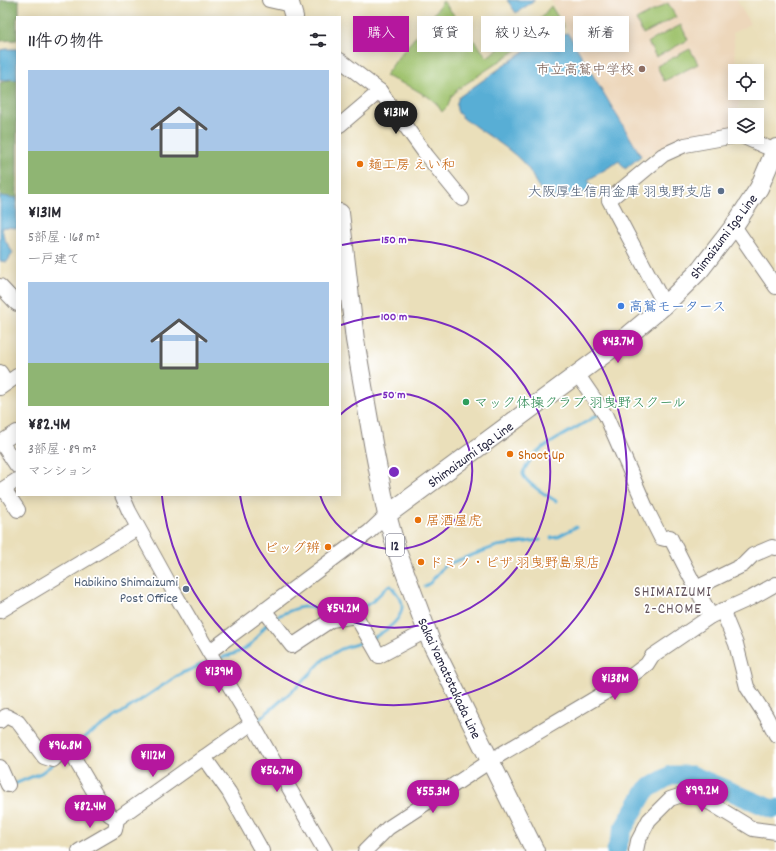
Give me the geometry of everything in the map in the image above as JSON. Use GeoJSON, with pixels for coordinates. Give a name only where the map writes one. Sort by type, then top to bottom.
{"type":"FeatureCollection","features":[{"type":"Feature","properties":{"kind":"main road","name":"Shimaizumi Iga Line"},"geometry":{"type":"LineString","coordinates":[[387,515],[618,344],[666,304],[700,270],[734,226],[759,188],[776,149]]}},
{"type":"Feature","properties":{"kind":"main road","name":"Sakai Yamatotakada Line"},"geometry":{"type":"LineString","coordinates":[[341,221],[355,340],[387,515],[397,551],[426,631],[535,851]]}},
{"type":"Feature","properties":{"kind":"street"},"geometry":{"type":"LineString","coordinates":[[269,0],[291,7]]}},
{"type":"Feature","properties":{"kind":"street"},"geometry":{"type":"LineString","coordinates":[[341,61],[380,91],[427,156],[462,199]]}},
{"type":"Feature","properties":{"kind":"street"},"geometry":{"type":"LineString","coordinates":[[341,124],[380,91]]}},
{"type":"Feature","properties":{"kind":"street"},"geometry":{"type":"LineString","coordinates":[[666,304],[661,298],[609,200],[663,155],[685,145],[728,137]]}},
{"type":"Feature","properties":{"kind":"street"},"geometry":{"type":"LineString","coordinates":[[763,144],[776,149]]}},
{"type":"Feature","properties":{"kind":"street"},"geometry":{"type":"LineString","coordinates":[[734,226],[776,287]]}},
{"type":"Feature","properties":{"kind":"street"},"geometry":{"type":"LineString","coordinates":[[2,291],[16,303]]}},
{"type":"Feature","properties":{"kind":"street"},"geometry":{"type":"LineString","coordinates":[[578,374],[606,416],[647,510],[661,538],[665,539],[670,537],[696,588],[717,613],[736,644],[747,687],[766,716],[776,735]]}},
{"type":"Feature","properties":{"kind":"street"},"geometry":{"type":"LineString","coordinates":[[16,433],[1,442],[16,464]]}},
{"type":"Feature","properties":{"kind":"street"},"geometry":{"type":"LineString","coordinates":[[16,481],[2,490],[18,510]]}},
{"type":"Feature","properties":{"kind":"street"},"geometry":{"type":"LineString","coordinates":[[122,496],[138,528],[208,652],[252,723],[325,851]]}},
{"type":"Feature","properties":{"kind":"street"},"geometry":{"type":"LineString","coordinates":[[208,652],[369,532],[387,515]]}},
{"type":"Feature","properties":{"kind":"street"},"geometry":{"type":"LineString","coordinates":[[0,611],[138,528]]}},
{"type":"Feature","properties":{"kind":"street"},"geometry":{"type":"LineString","coordinates":[[696,588],[743,565],[753,555],[772,547],[776,548]]}},
{"type":"Feature","properties":{"kind":"street"},"geometry":{"type":"LineString","coordinates":[[365,851],[388,828],[490,761],[626,680],[647,664],[652,656],[717,613],[751,598],[776,584]]}},
{"type":"Feature","properties":{"kind":"street"},"geometry":{"type":"LineString","coordinates":[[264,610],[292,646],[331,620],[356,616],[379,656],[426,631]]}},
{"type":"Feature","properties":{"kind":"street"},"geometry":{"type":"LineString","coordinates":[[0,720],[6,716],[18,722],[44,757],[54,760],[62,751],[70,751],[104,809],[117,819]]}},
{"type":"Feature","properties":{"kind":"street"},"geometry":{"type":"LineString","coordinates":[[79,851],[114,830],[117,819],[252,723]]}},
{"type":"Feature","properties":{"kind":"street"},"geometry":{"type":"LineString","coordinates":[[204,757],[229,792],[262,851]]}},
{"type":"Feature","properties":{"kind":"street"},"geometry":{"type":"LineString","coordinates":[[0,767],[8,785]]}},
{"type":"Feature","properties":{"kind":"street"},"geometry":{"type":"LineString","coordinates":[[636,851],[638,841],[649,820],[670,799],[685,794],[702,798],[753,829],[776,832]]}},
{"type":"Feature","properties":{"kind":"shaded area"},"geometry":{"type":"Polygon","coordinates":[[[551,0],[737,0],[750,24],[733,33],[736,64],[728,64],[728,100],[740,100],[739,108],[728,108],[728,134],[663,146],[643,158],[580,52],[629,52],[629,16],[573,16],[573,40],[565,26],[565,16],[560,16],[551,0]]]}},
{"type":"Feature","properties":{"kind":"green space"},"geometry":{"type":"Polygon","coordinates":[[[0,0],[19,0],[19,16],[16,16],[16,40],[0,41],[0,0]]]}},
{"type":"Feature","properties":{"kind":"green space"},"geometry":{"type":"Polygon","coordinates":[[[443,1],[455,16],[433,16],[443,1]]]}},
{"type":"Feature","properties":{"kind":"green space"},"geometry":{"type":"Polygon","coordinates":[[[668,3],[676,17],[643,34],[636,20],[668,3]]]}},
{"type":"Feature","properties":{"kind":"green space"},"geometry":{"type":"Polygon","coordinates":[[[551,6],[557,16],[542,16],[551,6]]]}},
{"type":"Feature","properties":{"kind":"green space"},"geometry":{"type":"Polygon","coordinates":[[[681,25],[688,40],[656,57],[648,42],[681,25]]]}},
{"type":"Feature","properties":{"kind":"green space"},"geometry":{"type":"Polygon","coordinates":[[[417,35],[417,52],[473,52],[473,39],[481,49],[481,52],[483,52],[487,57],[494,52],[514,52],[458,89],[451,97],[448,106],[442,112],[436,103],[426,95],[423,96],[423,94],[411,87],[385,76],[402,52],[409,52],[409,44],[417,35]]]}},
{"type":"Feature","properties":{"kind":"green space"},"geometry":{"type":"Polygon","coordinates":[[[690,49],[698,64],[664,81],[657,66],[690,49]]]}},
{"type":"Feature","properties":{"kind":"green space"},"geometry":{"type":"Polygon","coordinates":[[[16,78],[16,203],[0,203],[0,83],[16,78]]]}},
{"type":"Feature","properties":{"kind":"water"},"geometry":{"type":"Polygon","coordinates":[[[507,0],[534,0],[534,1],[516,13],[507,0]]]}},
{"type":"Feature","properties":{"kind":"water"},"geometry":{"type":"Polygon","coordinates":[[[565,33],[568,33],[573,41],[573,52],[579,52],[641,156],[625,169],[619,161],[588,180],[593,188],[571,197],[561,198],[549,195],[541,190],[530,171],[522,161],[463,118],[457,110],[457,105],[459,97],[523,52],[565,52],[565,33]]]}},
{"type":"Feature","properties":{"kind":"water"},"geometry":{"type":"Polygon","coordinates":[[[16,49],[16,80],[10,79],[0,81],[0,50],[16,49]]]}},
{"type":"Feature","properties":{"kind":"water"},"geometry":{"type":"Polygon","coordinates":[[[0,196],[16,198],[16,228],[2,227],[4,238],[13,253],[7,262],[0,261],[0,196]]]}},
{"type":"Feature","properties":{"kind":"waterway"},"geometry":{"type":"LineString","coordinates":[[556,501],[537,489],[524,477],[523,474],[525,469],[536,453],[551,442],[599,414]]}},
{"type":"Feature","properties":{"kind":"waterway"},"geometry":{"type":"LineString","coordinates":[[551,538],[557,537],[576,527]]}},
{"type":"Feature","properties":{"kind":"waterway"},"geometry":{"type":"LineString","coordinates":[[425,586],[430,583],[445,565],[497,546],[540,540]]}},
{"type":"Feature","properties":{"kind":"waterway"},"geometry":{"type":"LineString","coordinates":[[357,611],[373,601],[388,586],[391,586],[402,602],[402,610],[397,620],[373,638]]}},
{"type":"Feature","properties":{"kind":"waterway"},"geometry":{"type":"LineString","coordinates":[[276,617],[291,610],[303,607],[315,608],[330,615]]}},
{"type":"Feature","properties":{"kind":"waterway"},"geometry":{"type":"LineString","coordinates":[[217,659],[238,652],[249,646],[269,622]]}},
{"type":"Feature","properties":{"kind":"waterway"},"geometry":{"type":"LineString","coordinates":[[256,722],[298,686],[324,659],[341,649],[366,641]]}},
{"type":"Feature","properties":{"kind":"waterway"},"geometry":{"type":"LineString","coordinates":[[70,747],[180,674],[208,662]]}},
{"type":"Feature","properties":{"kind":"waterway"},"geometry":{"type":"LineString","coordinates":[[12,785],[41,773],[53,764]]}},
{"type":"Feature","properties":{"kind":"waterway"},"geometry":{"type":"LineString","coordinates":[[616,851],[623,829],[646,790],[671,775],[692,775],[772,809],[776,808]]}},
{"type":"Feature","properties":{"kind":"place","name":"市立高鷲中学校"},"geometry":{"type":"Point","coordinates":[642,69]}},
{"type":"Feature","properties":{"kind":"place","name":"麺工房 えい和"},"geometry":{"type":"Point","coordinates":[360,164]}},
{"type":"Feature","properties":{"kind":"place","name":"大阪厚生信用金庫 羽曳野支店"},"geometry":{"type":"Point","coordinates":[721,191]}},
{"type":"Feature","properties":{"kind":"place","name":"高鷲モータース"},"geometry":{"type":"Point","coordinates":[621,306]}},
{"type":"Feature","properties":{"kind":"place","name":"マック体操クラブ 羽曳野スクール"},"geometry":{"type":"Point","coordinates":[466,402]}},
{"type":"Feature","properties":{"kind":"place","name":"Shoot Up"},"geometry":{"type":"Point","coordinates":[510,454]}},
{"type":"Feature","properties":{"kind":"place","name":"居酒屋虎"},"geometry":{"type":"Point","coordinates":[418,520]}},
{"type":"Feature","properties":{"kind":"place","name":"ビッグ辨"},"geometry":{"type":"Point","coordinates":[328,547]}},
{"type":"Feature","properties":{"kind":"place","name":"ドミノ・ピザ 羽曳野島泉店"},"geometry":{"type":"Point","coordinates":[421,562]}},
{"type":"Feature","properties":{"kind":"place","name":"Habikino Shimaizumi Post Office"},"geometry":{"type":"Point","coordinates":[186,589]}},
{"type":"Feature","properties":{"kind":"district","name":"SHIMAIZUMI 2-CHOME"},"geometry":{"type":"Point","coordinates":[673,600]}}]}
